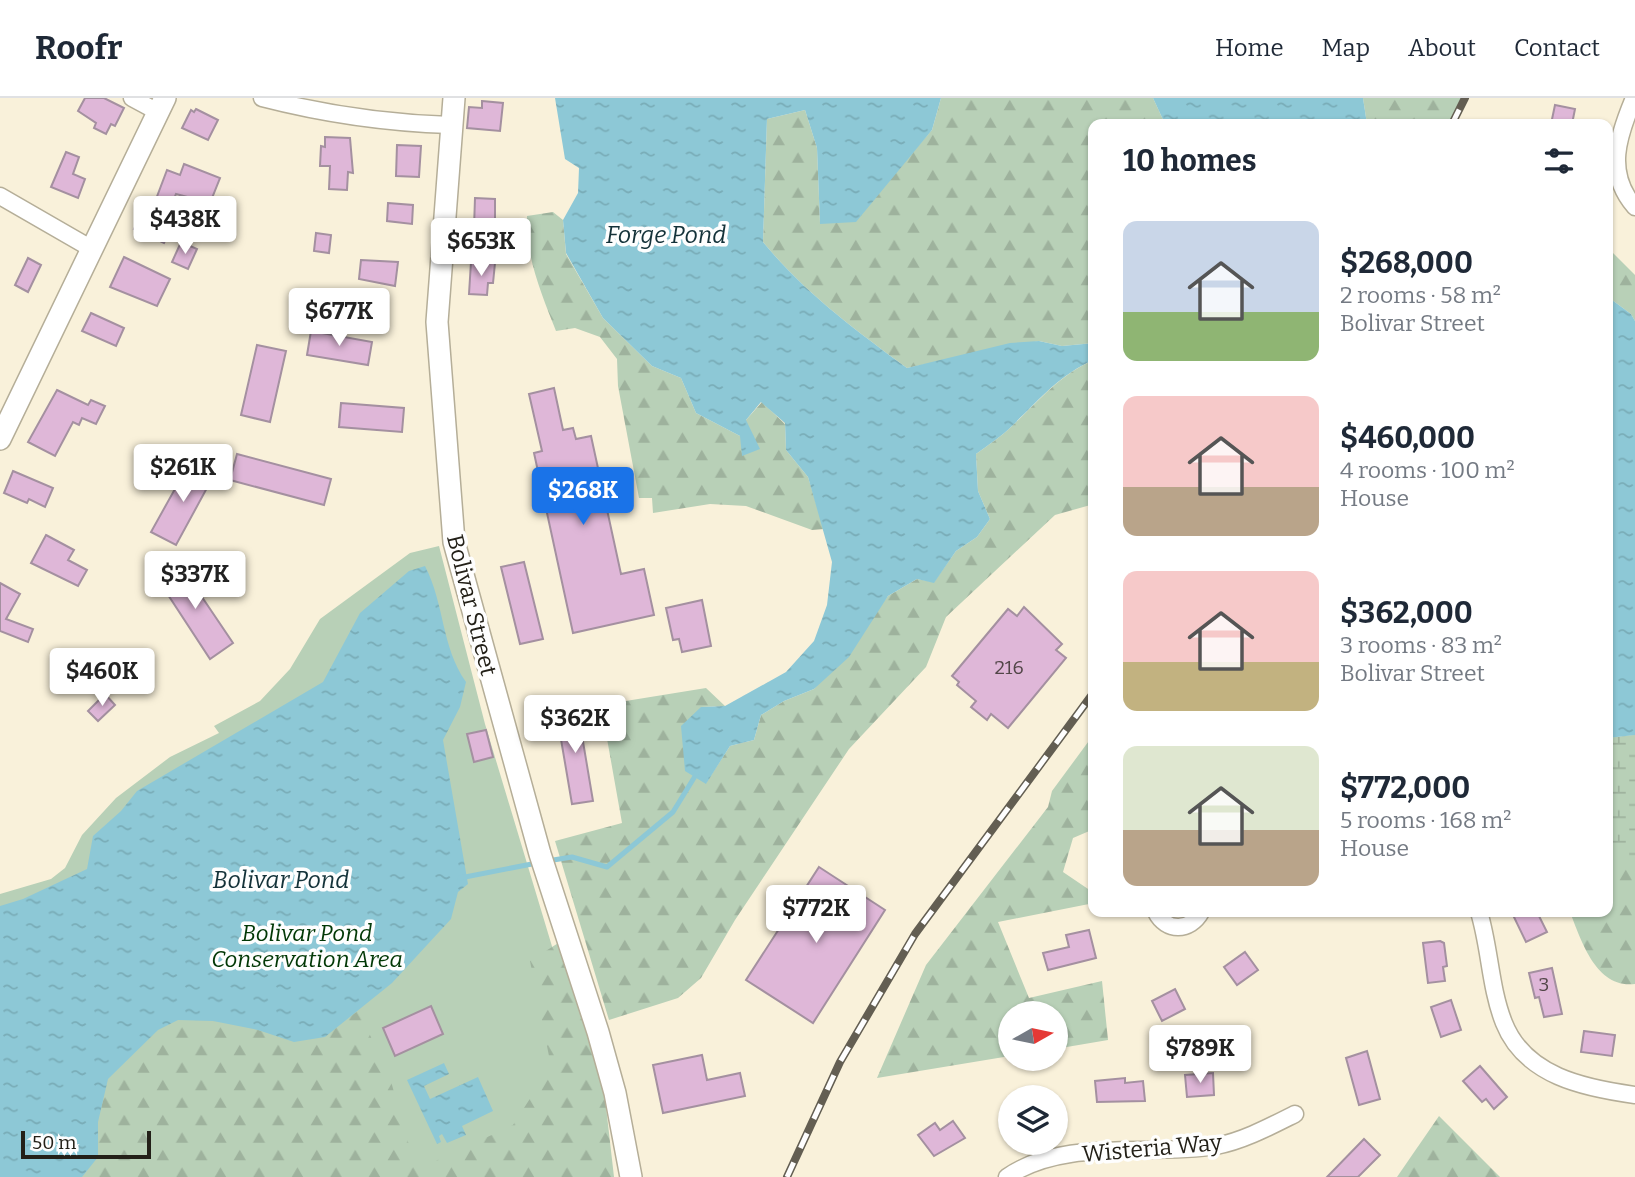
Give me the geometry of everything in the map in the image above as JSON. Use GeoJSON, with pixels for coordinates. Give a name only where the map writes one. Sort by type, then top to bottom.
{"type":"FeatureCollection","features":[{"type":"Feature","properties":{"kind":"street"},"geometry":{"type":"LineString","coordinates":[[0,439],[162,105],[132,98]]}},
{"type":"Feature","properties":{"kind":"street"},"geometry":{"type":"LineString","coordinates":[[262,98],[307,110],[370,119],[450,125]]}},
{"type":"Feature","properties":{"kind":"street","name":"Bolivar Street"},"geometry":{"type":"LineString","coordinates":[[454,98],[438,322],[454,542],[543,862],[602,1044],[615,1093],[631,1177]]}},
{"type":"Feature","properties":{"kind":"street"},"geometry":{"type":"LineString","coordinates":[[1634,98],[1625,119],[1616,173],[1625,195],[1635,207]]}},
{"type":"Feature","properties":{"kind":"street"},"geometry":{"type":"LineString","coordinates":[[0,196],[92,248]]}},
{"type":"Feature","properties":{"kind":"street"},"geometry":{"type":"LineString","coordinates":[[1159,917],[1175,928],[1191,924],[1197,917]]}},
{"type":"Feature","properties":{"kind":"street"},"geometry":{"type":"LineString","coordinates":[[1480,917],[1504,1024],[1525,1057],[1542,1069],[1596,1090],[1635,1094]]}},
{"type":"Feature","properties":{"kind":"street","name":"Wisteria Way"},"geometry":{"type":"LineString","coordinates":[[1007,1177],[1020,1168],[1051,1159],[1091,1153],[1170,1151],[1219,1145],[1295,1114]]}},
{"type":"Feature","properties":{"kind":"green space"},"geometry":{"type":"Polygon","coordinates":[[[941,98],[1153,98],[1163,119],[1088,119],[1088,344],[1062,346],[1039,341],[907,368],[813,294],[763,242],[767,119],[805,110],[817,148],[820,223],[882,187],[932,130],[941,98]]]}},
{"type":"Feature","properties":{"kind":"green space"},"geometry":{"type":"Polygon","coordinates":[[[1363,98],[1465,98],[1454,119],[1366,119],[1363,98]]]}},
{"type":"Feature","properties":{"kind":"green space"},"geometry":{"type":"Polygon","coordinates":[[[553,212],[563,220],[566,254],[603,318],[652,366],[681,378],[696,413],[740,436],[746,420],[762,402],[785,424],[786,450],[808,477],[824,529],[812,530],[746,506],[710,504],[653,513],[652,498],[639,498],[618,386],[617,359],[600,337],[575,328],[556,331],[536,275],[529,246],[527,216],[553,212]]]}},
{"type":"Feature","properties":{"kind":"green space"},"geometry":{"type":"Polygon","coordinates":[[[1613,253],[1635,275],[1635,321],[1631,314],[1613,301],[1613,253]]]}},
{"type":"Feature","properties":{"kind":"green space"},"geometry":{"type":"Polygon","coordinates":[[[1088,363],[1088,506],[1055,515],[946,617],[926,667],[849,749],[735,920],[701,978],[678,998],[609,1020],[555,841],[622,823],[601,705],[706,688],[725,706],[701,707],[706,783],[730,746],[754,740],[761,715],[784,701],[814,689],[888,596],[917,579],[934,582],[956,551],[977,537],[990,519],[978,491],[976,454],[1008,430],[1060,381],[1088,363]]]}},
{"type":"Feature","properties":{"kind":"green space","name":"Bolivar Pond Conservation Area"},"geometry":{"type":"Polygon","coordinates":[[[439,546],[485,724],[601,1109],[559,1177],[0,1177],[0,894],[51,879],[65,868],[82,835],[116,798],[170,757],[219,733],[214,726],[260,701],[290,669],[320,619],[410,553],[439,546]]]}},
{"type":"Feature","properties":{"kind":"green space"},"geometry":{"type":"Polygon","coordinates":[[[1635,735],[1635,984],[1610,979],[1600,971],[1585,948],[1572,917],[1613,917],[1613,737],[1635,735]]]}},
{"type":"Feature","properties":{"kind":"green space"},"geometry":{"type":"Polygon","coordinates":[[[1635,735],[1635,860],[1618,854],[1613,856],[1613,737],[1635,735]]]}},
{"type":"Feature","properties":{"kind":"green space"},"geometry":{"type":"Polygon","coordinates":[[[1088,742],[1088,832],[1073,838],[1063,872],[1088,889],[1088,904],[998,922],[1029,998],[1102,981],[1108,1040],[1068,1047],[1068,1001],[998,1001],[998,1058],[877,1078],[926,965],[1048,807],[1052,791],[1088,742]]]}},
{"type":"Feature","properties":{"kind":"green space"},"geometry":{"type":"Polygon","coordinates":[[[563,940],[605,1098],[614,1177],[82,1177],[98,1157],[98,1122],[108,1079],[158,1030],[177,1020],[213,1021],[258,1030],[294,1042],[325,1036],[359,1010],[392,1085],[416,1170],[513,1125],[551,1066],[530,961],[563,940]]]}},
{"type":"Feature","properties":{"kind":"green space"},"geometry":{"type":"Polygon","coordinates":[[[1439,1116],[1500,1177],[1397,1177],[1439,1116]]]}},
{"type":"Feature","properties":{"kind":"water","name":"Forge Pond"},"geometry":{"type":"Polygon","coordinates":[[[555,98],[941,98],[932,130],[856,222],[820,224],[817,148],[805,110],[767,119],[763,242],[813,294],[907,368],[1010,343],[1039,341],[1062,346],[1088,344],[1088,363],[1060,380],[1008,430],[976,454],[978,491],[990,519],[977,537],[956,551],[934,583],[917,579],[888,596],[849,657],[814,689],[784,701],[761,715],[754,740],[730,746],[706,784],[685,771],[681,726],[701,707],[725,706],[786,672],[814,641],[827,605],[832,562],[808,477],[786,450],[785,423],[761,402],[746,420],[760,449],[742,456],[740,436],[696,413],[681,378],[652,366],[603,318],[566,253],[563,220],[578,193],[579,168],[565,159],[555,98]]]}},
{"type":"Feature","properties":{"kind":"water"},"geometry":{"type":"Polygon","coordinates":[[[1153,98],[1363,98],[1366,119],[1163,119],[1153,98]]]}},
{"type":"Feature","properties":{"kind":"water"},"geometry":{"type":"Polygon","coordinates":[[[1613,301],[1631,314],[1635,321],[1635,735],[1613,737],[1613,301]]]}},
{"type":"Feature","properties":{"kind":"water","name":"Bolivar Pond"},"geometry":{"type":"Polygon","coordinates":[[[425,566],[447,640],[466,682],[460,707],[443,740],[468,884],[458,892],[451,919],[392,983],[325,1037],[294,1042],[258,1030],[213,1021],[178,1020],[158,1030],[108,1079],[98,1122],[98,1157],[82,1177],[0,1177],[0,906],[23,899],[87,869],[93,836],[121,811],[137,791],[323,682],[360,613],[409,571],[425,566]]]}},
{"type":"Feature","properties":{"kind":"water"},"geometry":{"type":"Polygon","coordinates":[[[444,1063],[449,1074],[424,1086],[430,1099],[478,1077],[493,1111],[462,1126],[466,1135],[447,1143],[442,1134],[439,1136],[441,1142],[437,1144],[407,1080],[444,1063]]]}},
{"type":"Feature","properties":{"kind":"building"},"geometry":{"type":"Polygon","coordinates":[[[85,98],[104,98],[124,108],[115,126],[111,124],[106,134],[94,128],[96,123],[78,111],[85,98]]]}},
{"type":"Feature","properties":{"kind":"building"},"geometry":{"type":"Polygon","coordinates":[[[482,101],[503,103],[500,131],[467,128],[469,107],[482,108],[482,101]]]}},
{"type":"Feature","properties":{"kind":"building"},"geometry":{"type":"Polygon","coordinates":[[[1555,105],[1575,109],[1573,119],[1552,119],[1555,105]]]}},
{"type":"Feature","properties":{"kind":"building"},"geometry":{"type":"Polygon","coordinates":[[[196,109],[218,120],[208,140],[182,128],[191,110],[194,112],[196,109]]]}},
{"type":"Feature","properties":{"kind":"building"},"geometry":{"type":"Polygon","coordinates":[[[325,137],[350,138],[353,173],[348,172],[347,190],[329,189],[330,166],[320,166],[321,146],[325,147],[325,137]]]}},
{"type":"Feature","properties":{"kind":"building"},"geometry":{"type":"Polygon","coordinates":[[[397,145],[421,146],[419,177],[396,176],[397,145]]]}},
{"type":"Feature","properties":{"kind":"building"},"geometry":{"type":"Polygon","coordinates":[[[66,152],[79,157],[73,174],[85,179],[78,198],[51,187],[66,152]]]}},
{"type":"Feature","properties":{"kind":"building"},"geometry":{"type":"Polygon","coordinates":[[[184,164],[220,178],[210,203],[176,194],[166,218],[174,222],[164,243],[134,229],[146,203],[153,207],[167,170],[180,175],[184,164]]]}},
{"type":"Feature","properties":{"kind":"building"},"geometry":{"type":"Polygon","coordinates":[[[475,198],[495,199],[495,228],[474,228],[475,198]]]}},
{"type":"Feature","properties":{"kind":"building"},"geometry":{"type":"Polygon","coordinates":[[[388,203],[413,205],[412,224],[387,221],[388,203]]]}},
{"type":"Feature","properties":{"kind":"building"},"geometry":{"type":"Polygon","coordinates":[[[316,233],[331,235],[329,253],[314,251],[316,233]]]}},
{"type":"Feature","properties":{"kind":"building"},"geometry":{"type":"Polygon","coordinates":[[[181,242],[197,249],[188,269],[172,262],[181,242]]]}},
{"type":"Feature","properties":{"kind":"building"},"geometry":{"type":"Polygon","coordinates":[[[124,257],[170,279],[157,306],[110,287],[124,257]]]}},
{"type":"Feature","properties":{"kind":"building"},"geometry":{"type":"Polygon","coordinates":[[[28,258],[41,265],[28,292],[15,285],[28,258]]]}},
{"type":"Feature","properties":{"kind":"building"},"geometry":{"type":"Polygon","coordinates":[[[361,260],[398,262],[395,286],[359,279],[361,260]]]}},
{"type":"Feature","properties":{"kind":"building"},"geometry":{"type":"Polygon","coordinates":[[[471,262],[495,263],[493,283],[488,283],[487,295],[469,294],[471,262]]]}},
{"type":"Feature","properties":{"kind":"building"},"geometry":{"type":"Polygon","coordinates":[[[91,313],[124,328],[116,346],[82,331],[91,313]]]}},
{"type":"Feature","properties":{"kind":"building"},"geometry":{"type":"Polygon","coordinates":[[[311,331],[372,342],[368,365],[307,355],[311,331]]]}},
{"type":"Feature","properties":{"kind":"building"},"geometry":{"type":"Polygon","coordinates":[[[257,345],[286,351],[270,422],[241,415],[257,345]]]}},
{"type":"Feature","properties":{"kind":"building"},"geometry":{"type":"Polygon","coordinates":[[[554,388],[563,430],[573,428],[576,439],[591,436],[621,574],[644,569],[654,615],[573,633],[534,453],[542,451],[529,394],[554,388]]]}},
{"type":"Feature","properties":{"kind":"building"},"geometry":{"type":"Polygon","coordinates":[[[57,390],[88,405],[91,400],[105,406],[96,424],[82,418],[79,425],[73,422],[55,456],[28,442],[57,390]]]}},
{"type":"Feature","properties":{"kind":"building"},"geometry":{"type":"Polygon","coordinates":[[[341,403],[404,408],[402,432],[339,427],[341,403]]]}},
{"type":"Feature","properties":{"kind":"building"},"geometry":{"type":"Polygon","coordinates":[[[237,454],[331,479],[324,505],[230,480],[237,454]]]}},
{"type":"Feature","properties":{"kind":"building"},"geometry":{"type":"Polygon","coordinates":[[[190,462],[214,475],[176,545],[151,532],[190,462]]]}},
{"type":"Feature","properties":{"kind":"building"},"geometry":{"type":"Polygon","coordinates":[[[13,471],[53,488],[45,507],[29,499],[27,503],[4,493],[13,471]]]}},
{"type":"Feature","properties":{"kind":"building"},"geometry":{"type":"Polygon","coordinates":[[[46,535],[74,550],[68,560],[87,570],[78,586],[31,563],[46,535]]]}},
{"type":"Feature","properties":{"kind":"building"},"geometry":{"type":"Polygon","coordinates":[[[524,562],[543,639],[520,644],[501,567],[524,562]]]}},
{"type":"Feature","properties":{"kind":"building"},"geometry":{"type":"Polygon","coordinates":[[[179,563],[233,643],[210,659],[157,578],[179,563]]]}},
{"type":"Feature","properties":{"kind":"building"},"geometry":{"type":"Polygon","coordinates":[[[0,583],[20,594],[6,619],[33,629],[28,642],[0,631],[0,583]]]}},
{"type":"Feature","properties":{"kind":"building"},"geometry":{"type":"Polygon","coordinates":[[[702,600],[711,646],[682,652],[679,639],[673,640],[666,608],[702,600]]]}},
{"type":"Feature","properties":{"kind":"building"},"geometry":{"type":"Polygon","coordinates":[[[1024,607],[1062,644],[1056,650],[1066,658],[1008,728],[991,714],[987,720],[971,707],[976,701],[957,685],[959,682],[952,676],[1008,609],[1017,616],[1024,607]]]}},
{"type":"Feature","properties":{"kind":"building"},"geometry":{"type":"Polygon","coordinates":[[[105,694],[115,705],[98,721],[88,711],[105,694]]]}},
{"type":"Feature","properties":{"kind":"building"},"geometry":{"type":"Polygon","coordinates":[[[577,706],[593,801],[572,804],[556,710],[577,706]]]}},
{"type":"Feature","properties":{"kind":"building"},"geometry":{"type":"Polygon","coordinates":[[[486,730],[493,757],[474,762],[467,734],[486,730]]]}},
{"type":"Feature","properties":{"kind":"building"},"geometry":{"type":"Polygon","coordinates":[[[819,867],[885,910],[813,1023],[746,980],[819,867]]]}},
{"type":"Feature","properties":{"kind":"building"},"geometry":{"type":"Polygon","coordinates":[[[1514,917],[1540,917],[1547,932],[1526,942],[1514,917]]]}},
{"type":"Feature","properties":{"kind":"building"},"geometry":{"type":"Polygon","coordinates":[[[1089,930],[1096,958],[1048,970],[1043,953],[1069,947],[1066,935],[1089,930]]]}},
{"type":"Feature","properties":{"kind":"building"},"geometry":{"type":"Polygon","coordinates":[[[1423,943],[1444,943],[1447,966],[1443,967],[1445,981],[1428,983],[1423,943]]]}},
{"type":"Feature","properties":{"kind":"building"},"geometry":{"type":"Polygon","coordinates":[[[1245,952],[1258,970],[1237,985],[1224,967],[1245,952]]]}},
{"type":"Feature","properties":{"kind":"building"},"geometry":{"type":"Polygon","coordinates":[[[1552,968],[1562,1014],[1544,1017],[1539,997],[1535,998],[1529,973],[1552,968]]]}},
{"type":"Feature","properties":{"kind":"building"},"geometry":{"type":"Polygon","coordinates":[[[1175,989],[1185,1009],[1162,1021],[1152,1001],[1175,989]]]}},
{"type":"Feature","properties":{"kind":"building"},"geometry":{"type":"Polygon","coordinates":[[[1451,1000],[1461,1030],[1441,1037],[1431,1007],[1451,1000]]]}},
{"type":"Feature","properties":{"kind":"building"},"geometry":{"type":"Polygon","coordinates":[[[431,1006],[443,1034],[395,1056],[383,1028],[431,1006]]]}},
{"type":"Feature","properties":{"kind":"building"},"geometry":{"type":"Polygon","coordinates":[[[1584,1031],[1615,1035],[1612,1056],[1581,1052],[1584,1031]]]}},
{"type":"Feature","properties":{"kind":"building"},"geometry":{"type":"Polygon","coordinates":[[[1367,1051],[1380,1099],[1359,1105],[1346,1058],[1367,1051]]]}},
{"type":"Feature","properties":{"kind":"building"},"geometry":{"type":"Polygon","coordinates":[[[702,1055],[707,1080],[740,1073],[745,1096],[663,1113],[653,1065],[702,1055]]]}},
{"type":"Feature","properties":{"kind":"building"},"geometry":{"type":"Polygon","coordinates":[[[1480,1066],[1507,1097],[1494,1109],[1486,1099],[1482,1102],[1463,1081],[1480,1066]]]}},
{"type":"Feature","properties":{"kind":"building"},"geometry":{"type":"Polygon","coordinates":[[[1213,1073],[1214,1095],[1187,1097],[1185,1075],[1213,1073]]]}},
{"type":"Feature","properties":{"kind":"building"},"geometry":{"type":"Polygon","coordinates":[[[1125,1078],[1125,1083],[1143,1081],[1145,1101],[1097,1102],[1095,1081],[1125,1078]]]}},
{"type":"Feature","properties":{"kind":"building"},"geometry":{"type":"Polygon","coordinates":[[[953,1121],[965,1138],[934,1156],[918,1135],[935,1123],[940,1130],[953,1121]]]}},
{"type":"Feature","properties":{"kind":"building"},"geometry":{"type":"Polygon","coordinates":[[[1364,1139],[1380,1155],[1358,1177],[1327,1177],[1364,1139]]]}},
{"type":"Feature","properties":{"kind":"waterway"},"geometry":{"type":"LineString","coordinates":[[547,861],[572,857],[607,867],[673,812],[697,773]]}},
{"type":"Feature","properties":{"kind":"waterway"},"geometry":{"type":"LineString","coordinates":[[460,878],[537,863]]}},
{"type":"Feature","properties":{"kind":"railway"},"geometry":{"type":"LineString","coordinates":[[1454,119],[1465,98]]}},
{"type":"Feature","properties":{"kind":"railway"},"geometry":{"type":"LineString","coordinates":[[787,1177],[840,1062],[915,934],[1088,700]]}}]}
